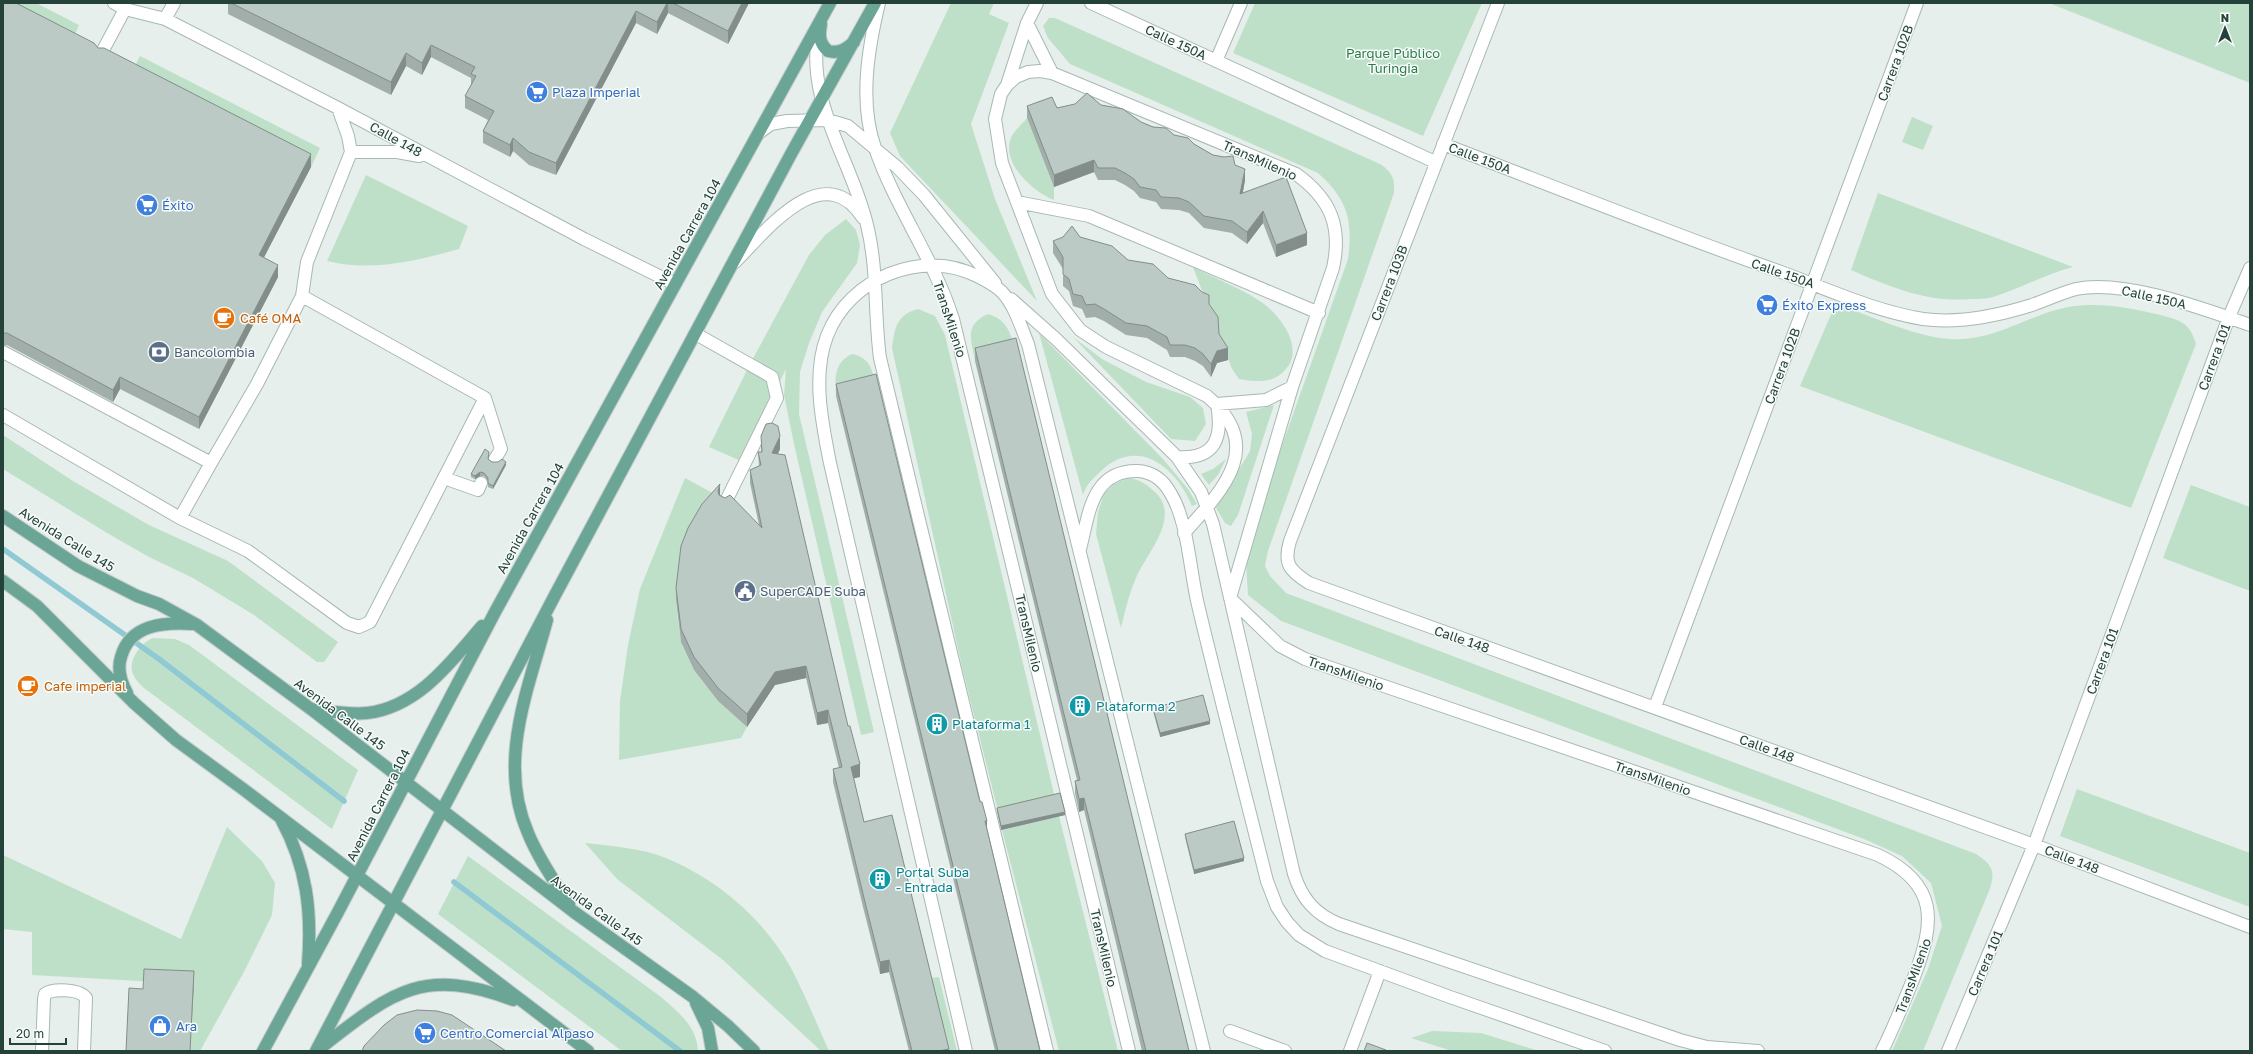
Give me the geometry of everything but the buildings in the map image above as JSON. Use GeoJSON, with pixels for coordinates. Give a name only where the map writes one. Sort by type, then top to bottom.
{"type":"FeatureCollection","features":[{"type":"Feature","properties":{"kind":"main road","name":"Avenida Carrera 104"},"geometry":{"type":"LineString","coordinates":[[263,1051],[357,876],[495,612],[830,3]]}},
{"type":"Feature","properties":{"kind":"main road"},"geometry":{"type":"LineString","coordinates":[[316,1051],[554,597],[875,3]]}},
{"type":"Feature","properties":{"kind":"main road"},"geometry":{"type":"LineString","coordinates":[[821,19],[821,44],[828,51],[838,52],[846,49],[856,40]]}},
{"type":"Feature","properties":{"kind":"main road","name":"Avenida Calle 145"},"geometry":{"type":"LineString","coordinates":[[3,516],[78,566],[196,625],[311,709],[574,912],[693,997],[728,1026],[754,1051]]}},
{"type":"Feature","properties":{"kind":"main road"},"geometry":{"type":"LineString","coordinates":[[3,581],[37,606],[134,703],[176,740],[280,816],[393,904],[588,1051]]}},
{"type":"Feature","properties":{"kind":"main road"},"geometry":{"type":"LineString","coordinates":[[554,597],[518,724],[513,774],[516,793],[528,833],[574,912]]}},
{"type":"Feature","properties":{"kind":"main road"},"geometry":{"type":"LineString","coordinates":[[311,709],[366,713],[386,709],[417,694],[436,677],[495,612]]}},
{"type":"Feature","properties":{"kind":"main road"},"geometry":{"type":"LineString","coordinates":[[134,703],[124,686],[120,674],[119,661],[122,651],[132,636],[138,632],[168,623],[196,625]]}},
{"type":"Feature","properties":{"kind":"main road"},"geometry":{"type":"LineString","coordinates":[[280,816],[294,845],[307,892],[310,930],[307,969]]}},
{"type":"Feature","properties":{"kind":"main road"},"geometry":{"type":"LineString","coordinates":[[316,1051],[376,1006],[403,992],[428,985],[444,984],[475,988],[525,1004]]}},
{"type":"Feature","properties":{"kind":"main road"},"geometry":{"type":"LineString","coordinates":[[693,997],[708,1028],[712,1051]]}},
{"type":"Feature","properties":{"kind":"street","name":"Calle 148"},"geometry":{"type":"LineString","coordinates":[[114,3],[125,9],[166,19],[338,108],[431,159],[675,284]]}},
{"type":"Feature","properties":{"kind":"street"},"geometry":{"type":"LineString","coordinates":[[166,19],[174,3]]}},
{"type":"Feature","properties":{"kind":"street","name":"TransMilenio"},"geometry":{"type":"LineString","coordinates":[[879,3],[869,51],[867,87],[868,115],[874,147],[900,206],[944,290],[962,355],[1129,1051]]}},
{"type":"Feature","properties":{"kind":"street","name":"TransMilenio"},"geometry":{"type":"LineString","coordinates":[[1037,3],[1027,23],[1007,85],[997,105],[995,119],[1002,163],[1052,294],[1080,330],[1106,347],[1194,389],[1217,404],[1234,431],[1236,452],[1230,474],[1207,507],[1184,532]]}},
{"type":"Feature","properties":{"kind":"street","name":"Calle 150A"},"geometry":{"type":"LineString","coordinates":[[1091,3],[1435,162]]}},
{"type":"Feature","properties":{"kind":"street"},"geometry":{"type":"LineString","coordinates":[[1216,61],[1241,3]]}},
{"type":"Feature","properties":{"kind":"street","name":"Carrera 103B"},"geometry":{"type":"LineString","coordinates":[[1288,565],[1286,553],[1290,541],[1435,162],[1498,3]]}},
{"type":"Feature","properties":{"kind":"street","name":"Carrera 102B"},"geometry":{"type":"LineString","coordinates":[[1655,707],[1917,3]]}},
{"type":"Feature","properties":{"kind":"street"},"geometry":{"type":"LineString","coordinates":[[101,54],[125,9]]}},
{"type":"Feature","properties":{"kind":"street"},"geometry":{"type":"LineString","coordinates":[[821,19],[816,43],[816,66],[822,101],[828,120],[858,192],[867,225],[873,254],[875,280],[875,321],[886,388],[1047,1051]]}},
{"type":"Feature","properties":{"kind":"street"},"geometry":{"type":"LineString","coordinates":[[1027,23],[1052,73]]}},
{"type":"Feature","properties":{"kind":"street","name":"TransMilenio"},"geometry":{"type":"LineString","coordinates":[[1007,85],[1016,77],[1028,72],[1040,71],[1052,73],[1296,174],[1311,184],[1322,198],[1332,215],[1336,231],[1337,249],[1319,313],[1292,387],[1230,598]]}},
{"type":"Feature","properties":{"kind":"street"},"geometry":{"type":"LineString","coordinates":[[180,518],[257,384],[302,296],[307,262],[351,152],[348,136],[338,108]]}},
{"type":"Feature","properties":{"kind":"street","name":"TransMilenio"},"geometry":{"type":"LineString","coordinates":[[760,132],[767,126],[776,123],[811,120],[828,120],[848,126],[874,147],[924,195],[1002,292],[1019,320],[1028,344],[1204,1051]]}},
{"type":"Feature","properties":{"kind":"street","name":"Calle 150A"},"geometry":{"type":"LineString","coordinates":[[1443,144],[1688,240],[1875,306],[1923,319],[1962,320],[1996,315],[2077,289],[2094,288],[2139,292],[2229,317],[2250,325]]}},
{"type":"Feature","properties":{"kind":"street"},"geometry":{"type":"LineString","coordinates":[[351,152],[371,150],[397,152],[431,159]]}},
{"type":"Feature","properties":{"kind":"street"},"geometry":{"type":"LineString","coordinates":[[735,262],[789,209],[807,198],[816,195],[830,194],[843,197],[856,208],[867,225]]}},
{"type":"Feature","properties":{"kind":"street"},"geometry":{"type":"LineString","coordinates":[[1017,202],[1089,216],[1319,313]]}},
{"type":"Feature","properties":{"kind":"street","name":"TransMilenio"},"geometry":{"type":"LineString","coordinates":[[966,1051],[831,469],[822,420],[821,362],[826,337],[847,303],[875,280],[891,273],[930,264],[962,269],[1002,292],[1056,340],[1177,457],[1201,492],[1207,507],[1230,598],[1294,874],[1300,890],[1316,912],[1340,924],[1680,1040],[1707,1047],[1758,1051]]}},
{"type":"Feature","properties":{"kind":"street","name":"Carrera 101"},"geometry":{"type":"LineString","coordinates":[[1948,1051],[2034,845],[2229,317],[2250,268]]}},
{"type":"Feature","properties":{"kind":"street"},"geometry":{"type":"LineString","coordinates":[[302,296],[485,398],[501,449],[495,459]]}},
{"type":"Feature","properties":{"kind":"street"},"geometry":{"type":"LineString","coordinates":[[696,334],[772,377],[777,398],[725,502]]}},
{"type":"Feature","properties":{"kind":"street"},"geometry":{"type":"LineString","coordinates":[[3,352],[211,463]]}},
{"type":"Feature","properties":{"kind":"street"},"geometry":{"type":"LineString","coordinates":[[1177,457],[1192,458],[1211,448],[1219,432],[1217,404],[1266,400],[1292,387]]}},
{"type":"Feature","properties":{"kind":"street"},"geometry":{"type":"LineString","coordinates":[[3,415],[180,518],[248,551],[347,623],[360,627],[370,622],[485,398]]}},
{"type":"Feature","properties":{"kind":"street","name":"TransMilenio"},"geometry":{"type":"LineString","coordinates":[[1080,552],[1094,497],[1101,485],[1109,478],[1126,471],[1150,474],[1159,478],[1166,486],[1176,506],[1184,532],[1198,604],[1271,895],[1287,922],[1310,943],[1325,950],[1605,1051]]}},
{"type":"Feature","properties":{"kind":"street"},"geometry":{"type":"LineString","coordinates":[[444,478],[478,490],[481,483]]}},
{"type":"Feature","properties":{"kind":"street","name":"Calle 148"},"geometry":{"type":"LineString","coordinates":[[1288,565],[1298,576],[1309,583],[2034,845],[2250,927]]}},
{"type":"Feature","properties":{"kind":"street","name":"TransMilenio"},"geometry":{"type":"LineString","coordinates":[[1230,598],[1275,642],[1305,659],[1878,855],[1895,863],[1907,873],[1919,887],[1927,908],[1929,931],[1924,950],[1904,1003],[1882,1051]]}},
{"type":"Feature","properties":{"kind":"street"},"geometry":{"type":"LineString","coordinates":[[1350,1051],[1380,971]]}},
{"type":"Feature","properties":{"kind":"street"},"geometry":{"type":"LineString","coordinates":[[42,1051],[44,999],[47,992],[51,991],[79,992],[86,998],[84,1051]]}},
{"type":"Feature","properties":{"kind":"street"},"geometry":{"type":"LineString","coordinates":[[1230,1031],[1285,1051]]}},
{"type":"Feature","properties":{"kind":"green space"},"geometry":{"type":"Polygon","coordinates":[[[3,3],[36,3],[79,25],[71,43],[3,3]]]}},
{"type":"Feature","properties":{"kind":"green space"},"geometry":{"type":"Polygon","coordinates":[[[951,3],[994,3],[989,14],[1009,23],[971,124],[995,199],[1037,301],[900,156],[890,133],[951,3]]]}},
{"type":"Feature","properties":{"kind":"green space","name":"Parque Público Turingia"},"geometry":{"type":"Polygon","coordinates":[[[1255,3],[1482,3],[1423,136],[1233,53],[1255,3]]]}},
{"type":"Feature","properties":{"kind":"green space"},"geometry":{"type":"Polygon","coordinates":[[[2049,3],[2250,3],[2250,83],[2049,3]]]}},
{"type":"Feature","properties":{"kind":"green space"},"geometry":{"type":"Polygon","coordinates":[[[1049,18],[1055,18],[1380,164],[1392,176],[1394,193],[1268,551],[1265,566],[1270,576],[1286,593],[1976,854],[1982,858],[1992,870],[1992,879],[1989,891],[1923,1051],[1892,1051],[1928,969],[1942,926],[1931,883],[1902,856],[1864,839],[1281,621],[1248,595],[1246,562],[1250,536],[1348,259],[1350,233],[1346,212],[1336,192],[1318,173],[1070,64],[1048,38],[1043,26],[1049,18]]]}},
{"type":"Feature","properties":{"kind":"green space"},"geometry":{"type":"Polygon","coordinates":[[[140,56],[320,148],[311,167],[131,74],[140,56]]]}},
{"type":"Feature","properties":{"kind":"green space"},"geometry":{"type":"Polygon","coordinates":[[[1912,117],[1933,126],[1923,150],[1902,142],[1912,117]]]}},
{"type":"Feature","properties":{"kind":"green space"},"geometry":{"type":"Polygon","coordinates":[[[1027,118],[1054,187],[1054,200],[1036,190],[1020,174],[1013,164],[1009,144],[1013,134],[1027,118]]]}},
{"type":"Feature","properties":{"kind":"green space"},"geometry":{"type":"Polygon","coordinates":[[[366,175],[468,226],[459,249],[393,264],[360,265],[327,261],[366,175]]]}},
{"type":"Feature","properties":{"kind":"green space"},"geometry":{"type":"Polygon","coordinates":[[[1878,193],[2073,267],[2003,294],[1982,299],[1940,299],[1895,288],[1851,270],[1878,193]]]}},
{"type":"Feature","properties":{"kind":"green space"},"geometry":{"type":"Polygon","coordinates":[[[846,219],[856,230],[860,245],[857,263],[822,312],[809,343],[800,372],[799,414],[874,732],[861,735],[794,444],[784,395],[786,369],[741,461],[709,447],[750,364],[809,255],[825,235],[846,219]]]}},
{"type":"Feature","properties":{"kind":"green space"},"geometry":{"type":"Polygon","coordinates":[[[1193,267],[1240,289],[1257,299],[1278,317],[1284,325],[1292,343],[1293,352],[1291,361],[1281,374],[1270,380],[1264,381],[1239,379],[1232,369],[1193,267]]]}},
{"type":"Feature","properties":{"kind":"green space"},"geometry":{"type":"Polygon","coordinates":[[[1836,303],[1907,330],[1949,339],[1966,339],[1996,332],[2068,307],[2101,305],[2123,307],[2145,311],[2182,322],[2190,330],[2196,344],[2131,508],[1800,386],[1836,303]]]}},
{"type":"Feature","properties":{"kind":"green space"},"geometry":{"type":"Polygon","coordinates":[[[918,309],[935,316],[945,335],[1055,798],[998,811],[962,667],[892,348],[894,334],[898,323],[905,315],[918,309]]]}},
{"type":"Feature","properties":{"kind":"green space"},"geometry":{"type":"Polygon","coordinates":[[[988,314],[1000,320],[1004,324],[1010,333],[1016,351],[975,361],[971,339],[972,328],[980,318],[988,314]]]}},
{"type":"Feature","properties":{"kind":"green space"},"geometry":{"type":"Polygon","coordinates":[[[1039,333],[1163,459],[1188,489],[1197,504],[1192,506],[1176,479],[1166,469],[1154,461],[1142,456],[1129,456],[1115,461],[1093,479],[1083,495],[1039,333]]]}},
{"type":"Feature","properties":{"kind":"green space"},"geometry":{"type":"Polygon","coordinates":[[[1073,337],[1102,359],[1146,382],[1190,397],[1203,408],[1206,424],[1195,441],[1171,439],[1073,337]]]}},
{"type":"Feature","properties":{"kind":"green space"},"geometry":{"type":"Polygon","coordinates":[[[852,354],[863,358],[870,366],[876,386],[836,396],[837,371],[842,362],[852,354]]]}},
{"type":"Feature","properties":{"kind":"green space"},"geometry":{"type":"Polygon","coordinates":[[[1274,405],[1238,515],[1231,526],[1225,523],[1216,508],[1250,451],[1252,434],[1246,412],[1274,405]]]}},
{"type":"Feature","properties":{"kind":"green space"},"geometry":{"type":"Polygon","coordinates":[[[3,435],[73,481],[149,525],[228,561],[338,642],[324,662],[317,662],[254,615],[193,578],[149,557],[107,533],[3,469],[3,435]]]}},
{"type":"Feature","properties":{"kind":"green space"},"geometry":{"type":"Polygon","coordinates":[[[1226,459],[1218,475],[1209,485],[1201,474],[1213,469],[1226,459]]]}},
{"type":"Feature","properties":{"kind":"green space"},"geometry":{"type":"Polygon","coordinates":[[[685,478],[720,497],[676,600],[681,642],[694,670],[718,701],[747,727],[741,738],[619,760],[620,701],[628,645],[640,589],[685,478]]]}},
{"type":"Feature","properties":{"kind":"green space"},"geometry":{"type":"Polygon","coordinates":[[[1128,478],[1143,482],[1155,492],[1162,502],[1165,513],[1163,524],[1154,547],[1136,578],[1127,603],[1121,628],[1096,534],[1098,512],[1104,494],[1114,484],[1128,478]]]}},
{"type":"Feature","properties":{"kind":"green space"},"geometry":{"type":"Polygon","coordinates":[[[2191,485],[2250,507],[2250,591],[2163,558],[2191,485]]]}},
{"type":"Feature","properties":{"kind":"green space"},"geometry":{"type":"Polygon","coordinates":[[[153,638],[175,639],[189,645],[358,770],[332,829],[139,683],[132,671],[133,660],[143,644],[153,638]]]}},
{"type":"Feature","properties":{"kind":"green space"},"geometry":{"type":"Polygon","coordinates":[[[2077,789],[2250,853],[2250,907],[2060,836],[2077,789]]]}},
{"type":"Feature","properties":{"kind":"green space"},"geometry":{"type":"Polygon","coordinates":[[[1059,816],[1118,1051],[1059,1051],[1002,830],[1059,816]]]}},
{"type":"Feature","properties":{"kind":"green space"},"geometry":{"type":"Polygon","coordinates":[[[227,827],[262,861],[275,883],[272,915],[245,970],[200,1051],[190,1051],[194,984],[32,975],[32,932],[3,929],[3,855],[181,939],[227,827]]]}},
{"type":"Feature","properties":{"kind":"green space"},"geometry":{"type":"Polygon","coordinates":[[[585,843],[616,846],[666,858],[703,877],[738,902],[767,933],[791,968],[829,1051],[821,1051],[723,960],[617,879],[585,843]]]}},
{"type":"Feature","properties":{"kind":"green space"},"geometry":{"type":"Polygon","coordinates":[[[468,856],[661,997],[686,1020],[694,1034],[698,1051],[622,1051],[438,914],[468,856]]]}},
{"type":"Feature","properties":{"kind":"green space"},"geometry":{"type":"Polygon","coordinates":[[[939,977],[957,1051],[947,1051],[929,978],[939,977]]]}},
{"type":"Feature","properties":{"kind":"green space"},"geometry":{"type":"Polygon","coordinates":[[[1432,1031],[1481,1033],[1539,1051],[1452,1051],[1411,1038],[1432,1031]]]}},
{"type":"Feature","properties":{"kind":"waterway"},"geometry":{"type":"LineString","coordinates":[[3,549],[159,659],[344,801]]}},
{"type":"Feature","properties":{"kind":"waterway"},"geometry":{"type":"LineString","coordinates":[[454,882],[680,1051]]}},
{"type":"Feature","properties":{"kind":"place","name":"Plaza Imperial"},"geometry":{"type":"Point","coordinates":[537,92]}},
{"type":"Feature","properties":{"kind":"place","name":"Éxito"},"geometry":{"type":"Point","coordinates":[147,205]}},
{"type":"Feature","properties":{"kind":"place","name":"Éxito Express"},"geometry":{"type":"Point","coordinates":[1767,305]}},
{"type":"Feature","properties":{"kind":"place","name":"Café OMA"},"geometry":{"type":"Point","coordinates":[224,318]}},
{"type":"Feature","properties":{"kind":"place","name":"Bancolombia"},"geometry":{"type":"Point","coordinates":[159,352]}},
{"type":"Feature","properties":{"kind":"place","name":"SuperCADE Suba"},"geometry":{"type":"Point","coordinates":[745,591]}},
{"type":"Feature","properties":{"kind":"place","name":"Cafe imperial"},"geometry":{"type":"Point","coordinates":[28,686]}},
{"type":"Feature","properties":{"kind":"place","name":"Plataforma 2"},"geometry":{"type":"Point","coordinates":[1080,706]}},
{"type":"Feature","properties":{"kind":"place","name":"Plataforma 1"},"geometry":{"type":"Point","coordinates":[937,724]}},
{"type":"Feature","properties":{"kind":"place","name":"Portal Suba - Entrada"},"geometry":{"type":"Point","coordinates":[880,879]}},
{"type":"Feature","properties":{"kind":"place","name":"Ara"},"geometry":{"type":"Point","coordinates":[160,1026]}},
{"type":"Feature","properties":{"kind":"place","name":"Centro Comercial Alpaso"},"geometry":{"type":"Point","coordinates":[425,1033]}}]}
